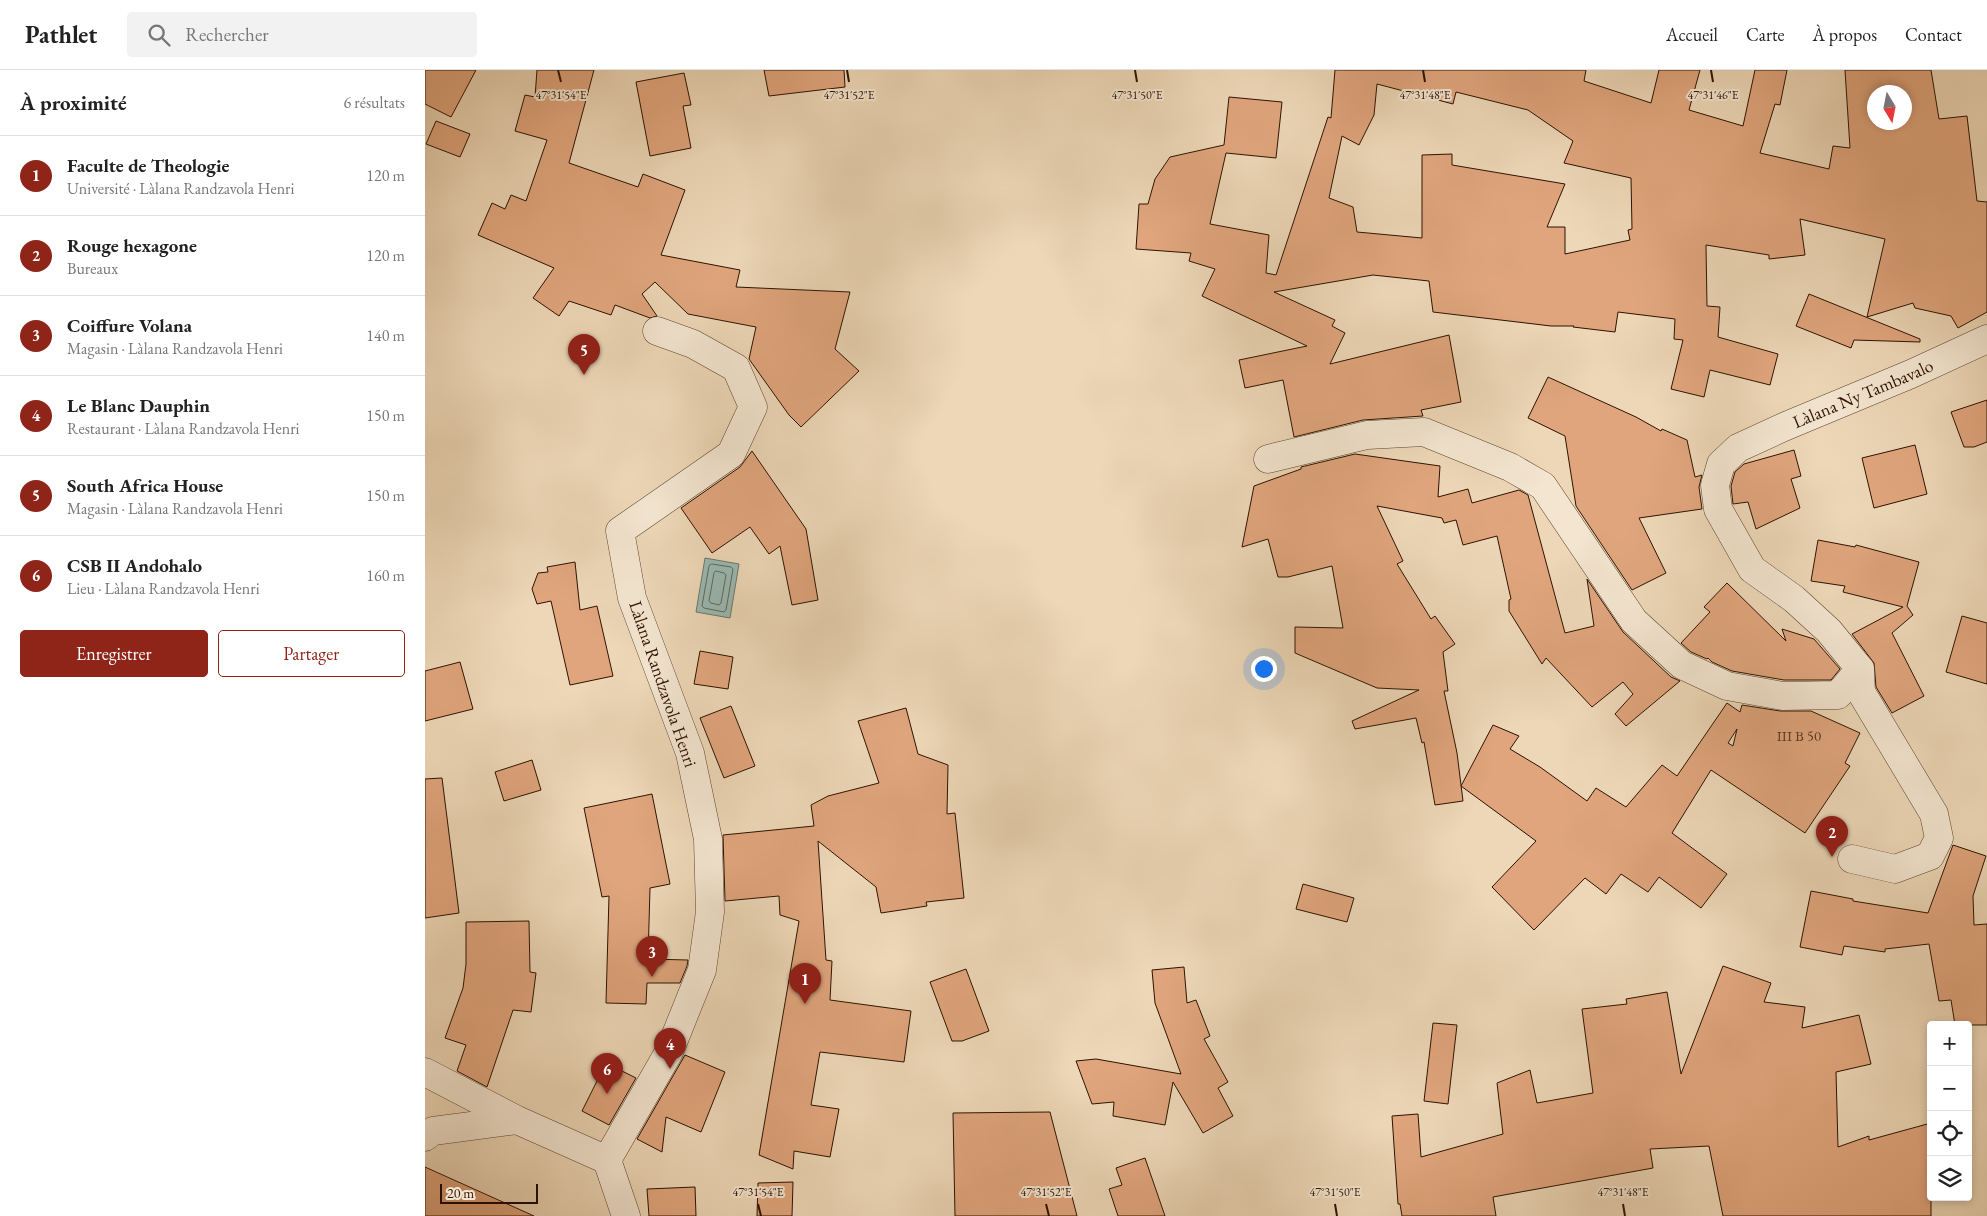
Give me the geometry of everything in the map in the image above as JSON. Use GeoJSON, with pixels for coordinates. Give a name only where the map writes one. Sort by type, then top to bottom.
{"type":"FeatureCollection","features":[{"type":"Feature","properties":{"kind":"street","name":"Làlana Randzavola Henri"},"geometry":{"type":"LineString","coordinates":[[607,1160],[669,1052],[702,970],[710,912],[708,839],[690,753],[632,598],[620,531],[731,454],[753,407],[736,368],[693,344],[657,331]]}},
{"type":"Feature","properties":{"kind":"street","name":"Làlana Ny Tambavalo"},"geometry":{"type":"LineString","coordinates":[[1860,669],[1822,624],[1794,599],[1753,569],[1719,508],[1715,485],[1721,464],[1738,448],[1911,374],[1987,339]]}},
{"type":"Feature","properties":{"kind":"street"},"geometry":{"type":"LineString","coordinates":[[1268,459],[1367,435],[1424,432],[1511,467],[1543,486],[1634,621],[1682,665],[1727,686],[1783,696],[1838,695],[1860,669]]}},
{"type":"Feature","properties":{"kind":"street"},"geometry":{"type":"LineString","coordinates":[[1852,859],[1895,869],[1930,856],[1939,838],[1934,814],[1861,692],[1860,669]]}},
{"type":"Feature","properties":{"kind":"street"},"geometry":{"type":"LineString","coordinates":[[425,1072],[517,1120],[607,1160],[625,1216]]}},
{"type":"Feature","properties":{"kind":"street"},"geometry":{"type":"LineString","coordinates":[[425,1137],[433,1131],[517,1120]]}},
{"type":"Feature","properties":{"kind":"water"},"geometry":{"type":"Polygon","coordinates":[[[705,558],[739,564],[730,618],[696,612],[705,558]]]}},
{"type":"Feature","properties":{"kind":"building"},"geometry":{"type":"Polygon","coordinates":[[[425,70],[476,70],[451,117],[425,104],[425,70]]]}},
{"type":"Feature","properties":{"kind":"building"},"geometry":{"type":"Polygon","coordinates":[[[537,70],[594,70],[569,163],[638,187],[643,174],[685,190],[661,255],[740,270],[736,287],[850,292],[835,349],[859,371],[801,427],[789,415],[749,359],[756,327],[688,314],[655,282],[642,294],[657,316],[650,318],[615,305],[611,315],[569,301],[559,316],[533,298],[554,268],[478,235],[492,203],[505,209],[511,195],[526,201],[547,140],[515,131],[525,95],[535,97],[537,70]]]}},
{"type":"Feature","properties":{"kind":"building"},"geometry":{"type":"Polygon","coordinates":[[[764,70],[844,70],[845,87],[769,96],[764,70]]]}},
{"type":"Feature","properties":{"kind":"building"},"geometry":{"type":"Polygon","coordinates":[[[1335,70],[1586,70],[1584,81],[1651,103],[1659,70],[1700,70],[1689,110],[1743,126],[1755,70],[1787,70],[1780,105],[1775,104],[1760,153],[1829,169],[1833,146],[1850,148],[1845,70],[1931,70],[1939,119],[1967,116],[1977,201],[1987,202],[1987,312],[1958,328],[1951,316],[1915,308],[1913,303],[1867,317],[1885,239],[1800,219],[1805,255],[1769,259],[1769,255],[1706,245],[1707,306],[1720,307],[1718,337],[1778,354],[1770,385],[1710,370],[1704,397],[1671,389],[1683,340],[1674,339],[1675,319],[1618,312],[1615,332],[1433,312],[1429,281],[1373,275],[1274,292],[1335,320],[1332,326],[1345,333],[1330,364],[1449,335],[1461,402],[1421,410],[1423,416],[1363,420],[1294,437],[1283,380],[1245,388],[1239,360],[1307,346],[1202,296],[1215,269],[1189,261],[1191,253],[1136,249],[1139,204],[1148,204],[1155,179],[1170,157],[1224,145],[1229,97],[1282,102],[1276,158],[1226,153],[1210,224],[1269,235],[1266,273],[1276,275],[1328,117],[1331,118],[1335,70]],[[1377,84],[1374,115],[1359,145],[1342,136],[1329,198],[1353,207],[1357,232],[1422,238],[1422,155],[1452,154],[1452,165],[1565,184],[1547,227],[1565,227],[1565,254],[1630,240],[1628,230],[1632,229],[1631,178],[1564,163],[1573,141],[1528,110],[1456,92],[1453,104],[1377,84]]]}},
{"type":"Feature","properties":{"kind":"building"},"geometry":{"type":"Polygon","coordinates":[[[684,73],[691,105],[683,106],[691,148],[650,156],[636,82],[684,73]]]}},
{"type":"Feature","properties":{"kind":"building"},"geometry":{"type":"Polygon","coordinates":[[[436,121],[470,134],[460,157],[426,144],[436,121]]]}},
{"type":"Feature","properties":{"kind":"building"},"geometry":{"type":"Polygon","coordinates":[[[1809,294],[1920,339],[1920,342],[1854,340],[1851,348],[1796,326],[1809,294]]]}},
{"type":"Feature","properties":{"kind":"building"},"geometry":{"type":"Polygon","coordinates":[[[1548,377],[1636,417],[1661,431],[1662,429],[1687,440],[1695,477],[1702,475],[1699,487],[1702,509],[1639,518],[1666,573],[1632,590],[1576,506],[1565,436],[1528,418],[1548,377]]]}},
{"type":"Feature","properties":{"kind":"building"},"geometry":{"type":"Polygon","coordinates":[[[1987,400],[1987,442],[1974,447],[1964,447],[1951,412],[1987,400]]]}},
{"type":"Feature","properties":{"kind":"building"},"geometry":{"type":"Polygon","coordinates":[[[1915,445],[1927,494],[1874,508],[1862,458],[1915,445]]]}},
{"type":"Feature","properties":{"kind":"building"},"geometry":{"type":"Polygon","coordinates":[[[1794,450],[1801,476],[1791,479],[1800,508],[1756,529],[1748,502],[1733,504],[1731,486],[1735,472],[1744,464],[1794,450]]]}},
{"type":"Feature","properties":{"kind":"building"},"geometry":{"type":"Polygon","coordinates":[[[752,451],[806,529],[818,600],[792,605],[780,546],[769,554],[750,527],[712,553],[681,508],[740,467],[752,451]]]}},
{"type":"Feature","properties":{"kind":"building"},"geometry":{"type":"Polygon","coordinates":[[[1355,454],[1440,466],[1438,497],[1468,489],[1472,503],[1519,490],[1528,495],[1565,633],[1594,626],[1587,579],[1623,632],[1671,677],[1680,681],[1626,726],[1615,714],[1633,694],[1623,682],[1592,707],[1546,658],[1542,664],[1509,611],[1509,600],[1511,599],[1497,536],[1463,545],[1456,520],[1444,523],[1442,518],[1377,506],[1403,561],[1397,564],[1431,619],[1435,616],[1455,644],[1443,652],[1448,691],[1444,691],[1457,753],[1463,801],[1435,805],[1424,742],[1422,743],[1416,718],[1355,729],[1352,721],[1419,690],[1377,688],[1295,653],[1295,627],[1343,628],[1332,566],[1288,577],[1278,577],[1268,539],[1242,547],[1254,486],[1301,469],[1301,467],[1355,454]]]}},
{"type":"Feature","properties":{"kind":"building"},"geometry":{"type":"Polygon","coordinates":[[[1818,540],[1855,547],[1856,545],[1919,562],[1907,606],[1913,615],[1892,633],[1924,696],[1892,713],[1876,687],[1874,663],[1852,634],[1903,607],[1843,592],[1845,586],[1811,581],[1818,540]]]}},
{"type":"Feature","properties":{"kind":"building"},"geometry":{"type":"Polygon","coordinates":[[[575,562],[580,610],[597,606],[613,676],[570,685],[551,601],[537,604],[532,589],[538,573],[548,572],[547,567],[575,562]]]}},
{"type":"Feature","properties":{"kind":"building"},"geometry":{"type":"Polygon","coordinates":[[[1727,583],[1786,641],[1782,629],[1814,639],[1840,669],[1831,680],[1784,680],[1732,671],[1712,662],[1708,658],[1691,652],[1681,643],[1710,612],[1704,607],[1727,583]]]}},
{"type":"Feature","properties":{"kind":"building"},"geometry":{"type":"Polygon","coordinates":[[[1962,616],[1987,623],[1987,684],[1946,672],[1962,616]]]}},
{"type":"Feature","properties":{"kind":"building"},"geometry":{"type":"Polygon","coordinates":[[[700,651],[733,657],[728,689],[694,684],[700,651]]]}},
{"type":"Feature","properties":{"kind":"building"},"geometry":{"type":"Polygon","coordinates":[[[460,662],[473,709],[425,721],[425,671],[460,662]]]}},
{"type":"Feature","properties":{"kind":"building"},"geometry":{"type":"Polygon","coordinates":[[[1727,703],[1740,712],[1742,705],[1780,711],[1811,711],[1860,733],[1845,763],[1850,766],[1805,833],[1711,770],[1672,833],[1727,874],[1701,908],[1659,877],[1648,892],[1621,874],[1606,894],[1585,878],[1534,930],[1492,887],[1536,841],[1461,786],[1493,725],[1519,736],[1510,749],[1540,767],[1587,801],[1596,788],[1626,807],[1662,765],[1677,776],[1727,703]],[[1737,729],[1728,743],[1733,746],[1737,729]]]}},
{"type":"Feature","properties":{"kind":"building"},"geometry":{"type":"Polygon","coordinates":[[[731,706],[755,766],[724,778],[700,718],[731,706]]]}},
{"type":"Feature","properties":{"kind":"building"},"geometry":{"type":"Polygon","coordinates":[[[906,708],[918,754],[948,765],[947,814],[955,813],[964,898],[926,902],[927,906],[881,913],[876,887],[818,841],[826,960],[832,961],[830,1000],[911,1011],[904,1062],[820,1052],[811,1105],[839,1109],[830,1157],[794,1151],[793,1169],[759,1155],[799,921],[780,915],[779,896],[725,901],[723,835],[814,826],[811,805],[828,796],[879,783],[858,721],[906,708]]]}},
{"type":"Feature","properties":{"kind":"building"},"geometry":{"type":"Polygon","coordinates":[[[532,760],[541,790],[504,801],[495,772],[532,760]]]}},
{"type":"Feature","properties":{"kind":"building"},"geometry":{"type":"Polygon","coordinates":[[[442,778],[459,913],[425,918],[425,779],[442,778]]]}},
{"type":"Feature","properties":{"kind":"building"},"geometry":{"type":"Polygon","coordinates":[[[652,794],[670,884],[650,888],[648,959],[688,960],[687,966],[680,983],[647,983],[646,1004],[606,1003],[609,896],[602,897],[584,808],[652,794]]]}},
{"type":"Feature","properties":{"kind":"building"},"geometry":{"type":"Polygon","coordinates":[[[1953,845],[1986,856],[1973,896],[1974,925],[1987,924],[1987,1025],[1972,1025],[1972,1021],[1954,1021],[1951,1000],[1939,1001],[1929,944],[1885,949],[1885,952],[1844,946],[1842,955],[1800,947],[1811,891],[1853,899],[1853,901],[1928,913],[1953,845]]]}},
{"type":"Feature","properties":{"kind":"building"},"geometry":{"type":"Polygon","coordinates":[[[1303,884],[1354,898],[1347,922],[1296,909],[1303,884]]]}},
{"type":"Feature","properties":{"kind":"building"},"geometry":{"type":"Polygon","coordinates":[[[529,921],[530,972],[536,973],[531,1012],[513,1010],[487,1087],[457,1071],[466,1045],[445,1038],[463,988],[466,964],[466,922],[529,921]]]}},
{"type":"Feature","properties":{"kind":"building"},"geometry":{"type":"Polygon","coordinates":[[[1723,966],[1771,983],[1764,1002],[1805,1007],[1802,1028],[1859,1015],[1871,1064],[1836,1072],[1838,1147],[1869,1136],[1869,1140],[1927,1124],[1927,1201],[1931,1201],[1931,1216],[1723,1216],[1709,1146],[1650,1149],[1653,1168],[1493,1197],[1496,1216],[1402,1216],[1400,1204],[1398,1204],[1392,1116],[1418,1114],[1421,1157],[1503,1134],[1497,1083],[1530,1070],[1537,1103],[1593,1093],[1582,1009],[1627,1004],[1626,999],[1667,992],[1681,1074],[1723,966]]]}},
{"type":"Feature","properties":{"kind":"building"},"geometry":{"type":"Polygon","coordinates":[[[1184,967],[1187,1003],[1196,1000],[1210,1036],[1204,1039],[1228,1082],[1218,1088],[1233,1116],[1203,1133],[1173,1082],[1165,1125],[1113,1116],[1114,1102],[1092,1104],[1076,1061],[1096,1059],[1181,1074],[1155,1003],[1152,970],[1184,967]]]}},
{"type":"Feature","properties":{"kind":"building"},"geometry":{"type":"Polygon","coordinates":[[[966,969],[989,1031],[962,1041],[952,1041],[930,982],[966,969]]]}},
{"type":"Feature","properties":{"kind":"building"},"geometry":{"type":"Polygon","coordinates":[[[1433,1023],[1457,1025],[1448,1104],[1424,1101],[1433,1023]]]}},
{"type":"Feature","properties":{"kind":"building"},"geometry":{"type":"Polygon","coordinates":[[[685,1055],[725,1072],[701,1132],[666,1117],[662,1152],[637,1139],[685,1055]]]}},
{"type":"Feature","properties":{"kind":"building"},"geometry":{"type":"Polygon","coordinates":[[[606,1063],[636,1078],[609,1125],[582,1111],[606,1063]]]}},
{"type":"Feature","properties":{"kind":"building"},"geometry":{"type":"Polygon","coordinates":[[[1050,1112],[1077,1216],[955,1216],[953,1113],[1050,1112]]]}},
{"type":"Feature","properties":{"kind":"building"},"geometry":{"type":"Polygon","coordinates":[[[1145,1158],[1165,1216],[1118,1216],[1109,1189],[1122,1185],[1116,1168],[1145,1158]]]}},
{"type":"Feature","properties":{"kind":"building"},"geometry":{"type":"Polygon","coordinates":[[[425,1167],[534,1216],[425,1216],[425,1167]]]}},
{"type":"Feature","properties":{"kind":"building"},"geometry":{"type":"Polygon","coordinates":[[[793,1182],[792,1216],[757,1216],[758,1183],[793,1182]]]}},
{"type":"Feature","properties":{"kind":"building"},"geometry":{"type":"Polygon","coordinates":[[[695,1187],[696,1216],[649,1216],[647,1189],[695,1187]]]}},
{"type":"Feature","properties":{"kind":"place","name":"South Africa House"},"geometry":{"type":"Point","coordinates":[584,375]}},
{"type":"Feature","properties":{"kind":"place","name":"Rouge hexagone"},"geometry":{"type":"Point","coordinates":[1832,857]}},
{"type":"Feature","properties":{"kind":"place","name":"Coiffure Volana"},"geometry":{"type":"Point","coordinates":[652,977]}},
{"type":"Feature","properties":{"kind":"place","name":"Faculte de Theologie"},"geometry":{"type":"Point","coordinates":[805,1004]}},
{"type":"Feature","properties":{"kind":"place","name":"Le Blanc Dauphin"},"geometry":{"type":"Point","coordinates":[670,1069]}},
{"type":"Feature","properties":{"kind":"place","name":"CSB II Andohalo"},"geometry":{"type":"Point","coordinates":[607,1094]}}]}
